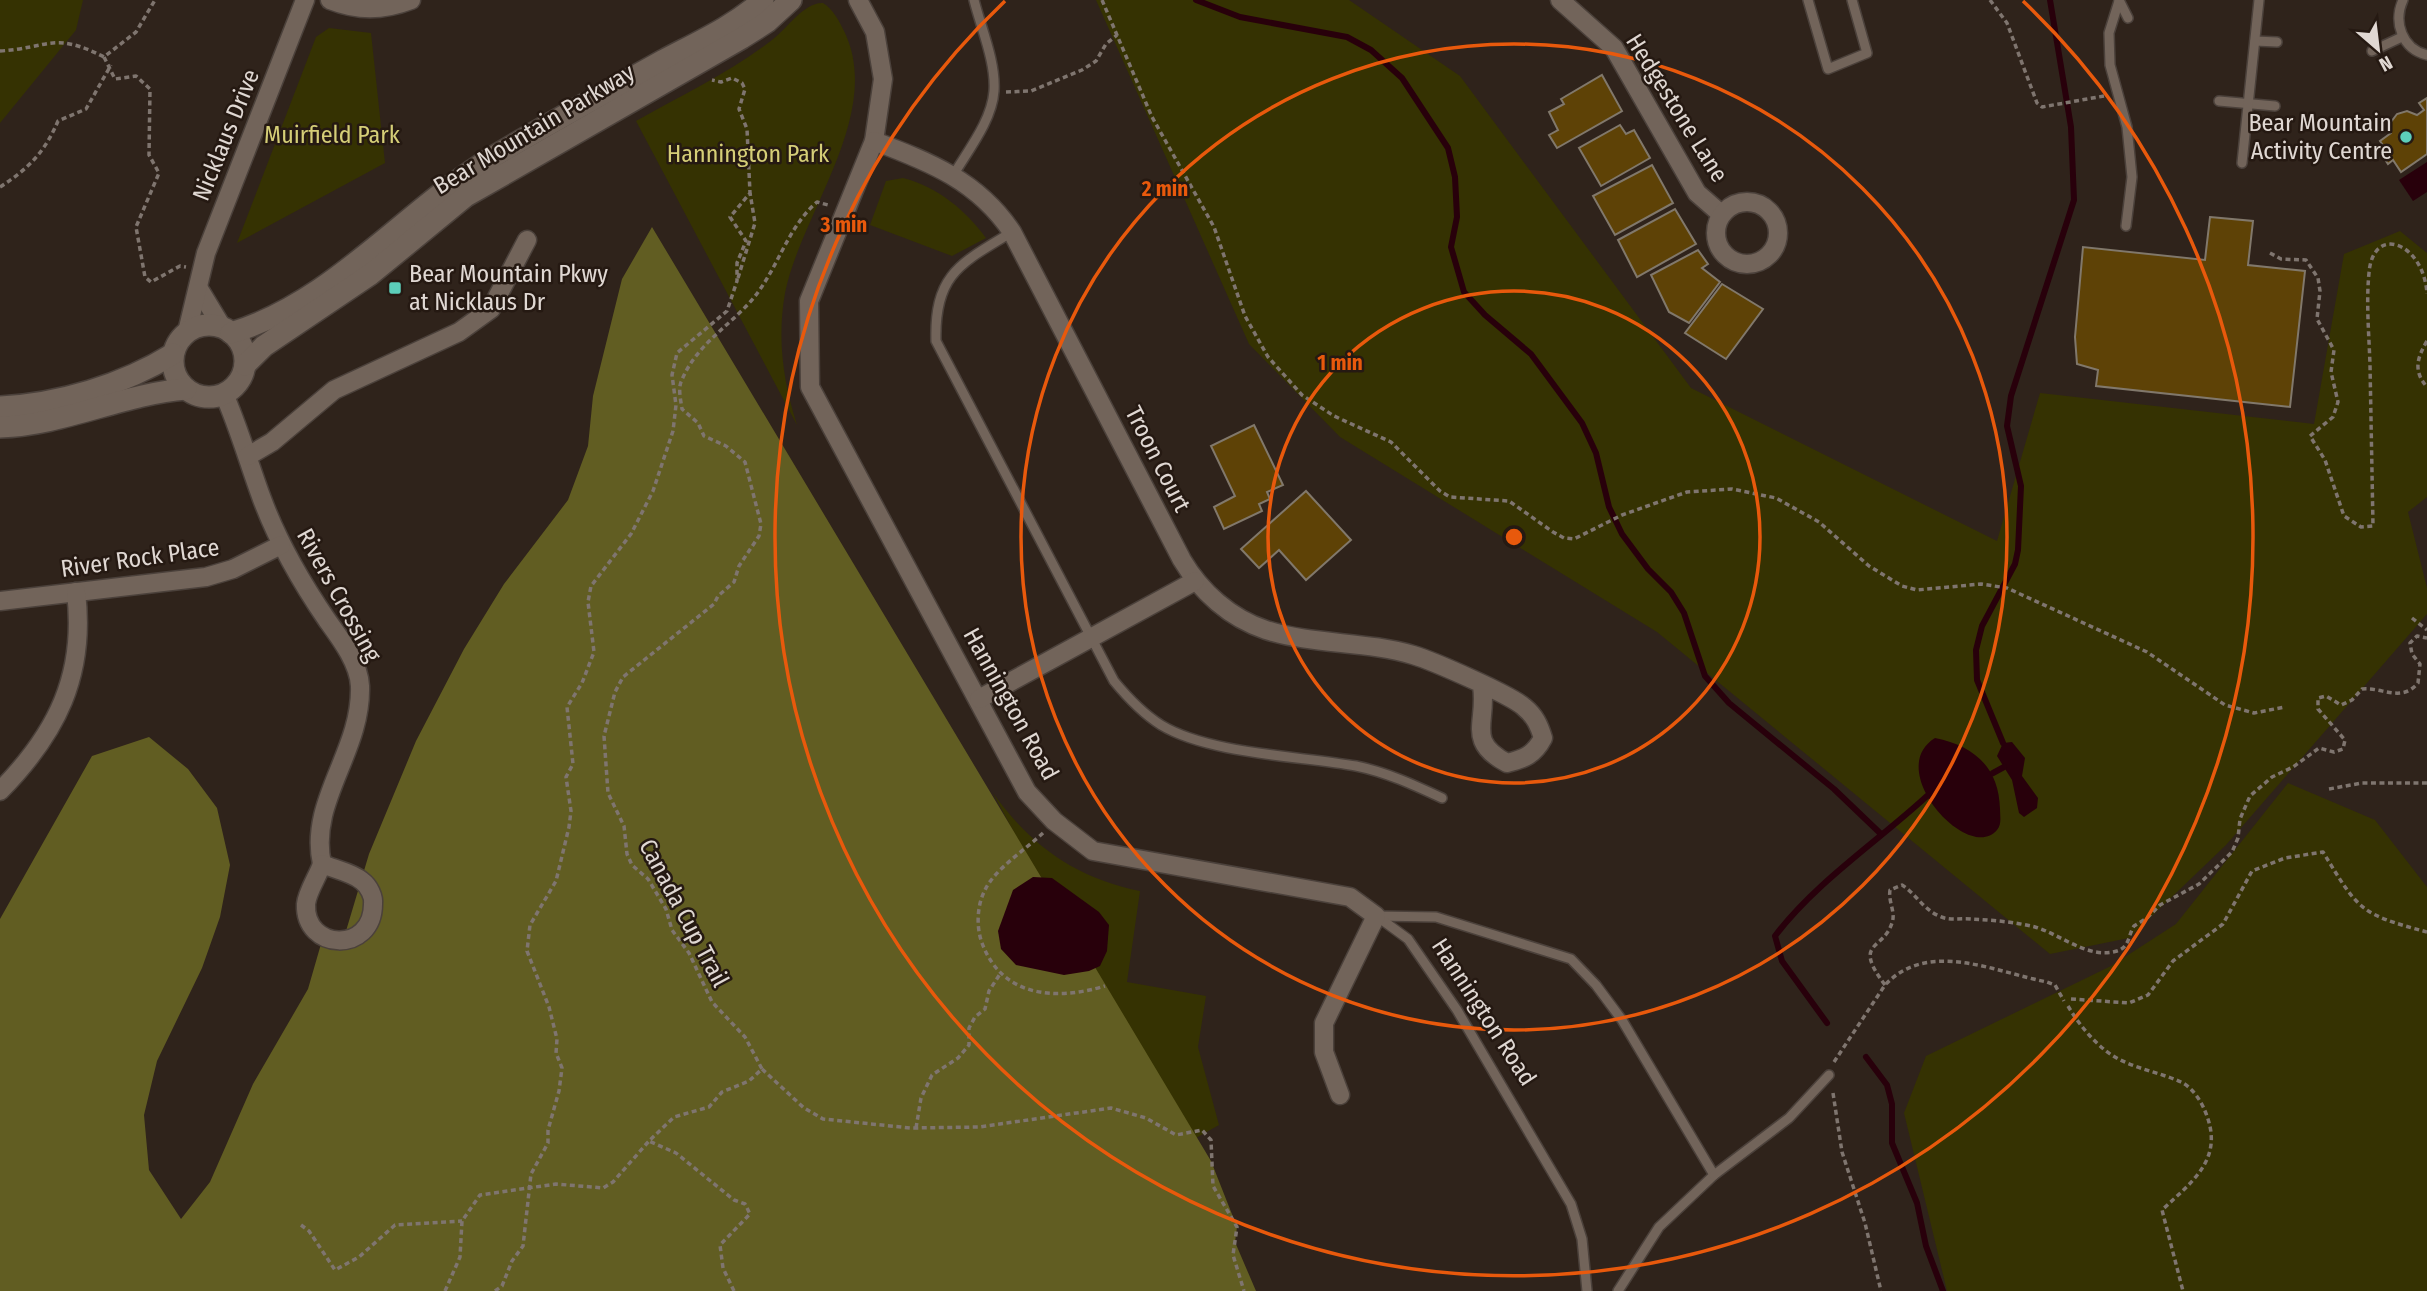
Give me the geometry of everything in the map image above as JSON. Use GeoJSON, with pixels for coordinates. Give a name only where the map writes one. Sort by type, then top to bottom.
{"type":"FeatureCollection","features":[{"type":"Feature","properties":{"kind":"street","name":"Nicklaus Drive"},"geometry":{"type":"LineString","coordinates":[[187,332],[199,289],[201,270],[305,0]]}},
{"type":"Feature","properties":{"kind":"street"},"geometry":{"type":"LineString","coordinates":[[330,0],[366,9],[390,8],[411,0]]}},
{"type":"Feature","properties":{"kind":"street","name":"Bear Mountain Parkway"},"geometry":{"type":"LineString","coordinates":[[227,330],[261,324],[321,287],[380,244],[436,196],[494,156],[721,29],[763,0]]}},
{"type":"Feature","properties":{"kind":"street","name":"Bear Mountain Parkway"},"geometry":{"type":"LineString","coordinates":[[244,365],[264,346],[371,274],[466,196],[742,38],[767,22],[790,0]]}},
{"type":"Feature","properties":{"kind":"street","name":"Hannington Road"},"geometry":{"type":"LineString","coordinates":[[858,0],[875,32],[883,79],[874,141],[809,301],[810,387],[1027,792],[1054,821],[1093,851],[1350,897],[1376,916]]}},
{"type":"Feature","properties":{"kind":"street","name":"Hedgestone Lane"},"geometry":{"type":"LineString","coordinates":[[1560,0],[1614,48],[1697,193],[1721,214]]}},
{"type":"Feature","properties":{"kind":"street","name":"Troon Court"},"geometry":{"type":"LineString","coordinates":[[874,141],[954,174],[999,212],[1195,581],[1226,610],[1266,629],[1414,655],[1482,686],[1523,705],[1539,722],[1543,738],[1536,751],[1523,759],[1507,763],[1491,755],[1482,745],[1480,729],[1485,704],[1482,686]]}},
{"type":"Feature","properties":{"kind":"street"},"geometry":{"type":"LineString","coordinates":[[248,456],[272,442],[334,390],[459,332],[491,309],[527,240]]}},
{"type":"Feature","properties":{"kind":"street"},"geometry":{"type":"LineString","coordinates":[[0,427],[29,426],[158,391],[186,389],[209,397],[223,394],[241,377],[244,365],[239,342],[227,330],[199,289]]}},
{"type":"Feature","properties":{"kind":"street"},"geometry":{"type":"LineString","coordinates":[[0,407],[24,406],[123,381],[173,354],[187,332],[199,326],[227,330]]}},
{"type":"Feature","properties":{"kind":"street"},"geometry":{"type":"LineString","coordinates":[[173,354],[173,367],[186,389]]}},
{"type":"Feature","properties":{"kind":"street","name":"Rivers Crossing"},"geometry":{"type":"LineString","coordinates":[[223,394],[281,545],[344,645],[360,682],[359,714],[353,735],[320,818],[318,843],[323,864]]}},
{"type":"Feature","properties":{"kind":"street","name":"River Rock Place"},"geometry":{"type":"LineString","coordinates":[[0,601],[205,577],[233,569],[281,545]]}},
{"type":"Feature","properties":{"kind":"street"},"geometry":{"type":"LineString","coordinates":[[979,699],[1195,581]]}},
{"type":"Feature","properties":{"kind":"street"},"geometry":{"type":"LineString","coordinates":[[0,791],[43,742],[61,709],[79,645],[76,592]]}},
{"type":"Feature","properties":{"kind":"street"},"geometry":{"type":"LineString","coordinates":[[323,864],[362,880],[373,897],[373,918],[362,934],[343,942],[323,937],[309,922],[306,902],[323,864]]}},
{"type":"Feature","properties":{"kind":"street"},"geometry":{"type":"LineString","coordinates":[[1340,1094],[1324,1052],[1324,1023],[1376,916]]}},
{"type":"Feature","properties":{"kind":"lane"},"geometry":{"type":"LineString","coordinates":[[954,174],[982,127],[994,91],[992,69],[974,0]]}},
{"type":"Feature","properties":{"kind":"lane"},"geometry":{"type":"LineString","coordinates":[[1808,0],[1828,69],[1867,53],[1852,0]]}},
{"type":"Feature","properties":{"kind":"lane"},"geometry":{"type":"LineString","coordinates":[[2119,0],[2128,18]]}},
{"type":"Feature","properties":{"kind":"lane"},"geometry":{"type":"LineString","coordinates":[[2119,0],[2109,33],[2110,65],[2129,140],[2132,177],[2126,226]]}},
{"type":"Feature","properties":{"kind":"lane"},"geometry":{"type":"LineString","coordinates":[[2242,163],[2259,0]]}},
{"type":"Feature","properties":{"kind":"lane"},"geometry":{"type":"LineString","coordinates":[[2403,0],[2398,13],[2402,37],[2410,47],[2427,55]]}},
{"type":"Feature","properties":{"kind":"lane"},"geometry":{"type":"LineString","coordinates":[[2372,51],[2402,37]]}},
{"type":"Feature","properties":{"kind":"lane"},"geometry":{"type":"LineString","coordinates":[[2255,41],[2277,42]]}},
{"type":"Feature","properties":{"kind":"lane"},"geometry":{"type":"LineString","coordinates":[[2219,101],[2275,106]]}},
{"type":"Feature","properties":{"kind":"lane"},"geometry":{"type":"LineString","coordinates":[[1012,232],[968,257],[955,270],[939,304],[936,341],[1114,681],[1134,705],[1163,726],[1191,738],[1359,767],[1401,779],[1442,798]]}},
{"type":"Feature","properties":{"kind":"lane"},"geometry":{"type":"LineString","coordinates":[[1376,916],[1436,918],[1536,946],[1571,959],[1596,985],[1622,1020],[1714,1175]]}},
{"type":"Feature","properties":{"kind":"lane","name":"Hannington Road"},"geometry":{"type":"LineString","coordinates":[[1376,916],[1408,939],[1457,1010],[1565,1194],[1583,1239],[1587,1291]]}},
{"type":"Feature","properties":{"kind":"lane"},"geometry":{"type":"LineString","coordinates":[[1618,1291],[1658,1227],[1714,1175],[1789,1118],[1829,1075]]}},
{"type":"Feature","properties":{"kind":"path"},"geometry":{"type":"LineString","coordinates":[[104,57],[136,32],[155,0]]}},
{"type":"Feature","properties":{"kind":"path"},"geometry":{"type":"LineString","coordinates":[[1101,0],[1152,117],[1214,227],[1245,316],[1268,357],[1285,379],[1318,407],[1391,442],[1428,481],[1450,497],[1509,501],[1564,538],[1583,536],[1622,515],[1687,492],[1732,489],[1790,503],[1819,522],[1869,566],[1902,586],[1917,590],[1993,585],[2007,588],[2147,652],[2225,705],[2254,713],[2285,707]]}},
{"type":"Feature","properties":{"kind":"path"},"geometry":{"type":"LineString","coordinates":[[1990,0],[2007,23],[2037,103],[2042,107],[2107,96]]}},
{"type":"Feature","properties":{"kind":"path"},"geometry":{"type":"LineString","coordinates":[[994,91],[1031,91],[1082,70],[1096,61],[1106,44],[1116,35]]}},
{"type":"Feature","properties":{"kind":"path"},"geometry":{"type":"LineString","coordinates":[[0,51],[60,41],[84,47],[104,57],[111,65],[115,79],[136,76],[150,89],[149,155],[159,173],[136,227],[145,264],[145,277],[151,282],[180,266],[201,270]]}},
{"type":"Feature","properties":{"kind":"path"},"geometry":{"type":"LineString","coordinates":[[0,187],[38,158],[58,121],[86,109],[111,65]]}},
{"type":"Feature","properties":{"kind":"path"},"geometry":{"type":"LineString","coordinates":[[495,1291],[502,1286],[512,1261],[523,1246],[530,1189],[536,1162],[548,1143],[548,1130],[562,1068],[549,1007],[527,951],[530,925],[556,881],[569,827],[571,811],[566,777],[573,764],[567,707],[582,683],[594,652],[588,602],[591,586],[631,534],[653,491],[673,431],[676,405],[672,375],[677,353],[727,311],[755,223],[750,193],[747,129],[739,108],[745,89],[732,78],[721,82],[706,79]]}},
{"type":"Feature","properties":{"kind":"path"},"geometry":{"type":"LineString","coordinates":[[737,281],[737,263],[746,241],[730,217],[750,193]]}},
{"type":"Feature","properties":{"kind":"path","name":"Canada Cup Trail"},"geometry":{"type":"LineString","coordinates":[[762,1069],[745,1037],[712,1002],[689,953],[672,930],[660,899],[627,854],[624,826],[608,793],[604,736],[615,692],[623,677],[714,604],[718,596],[734,582],[739,566],[759,536],[761,524],[745,462],[726,446],[704,436],[698,423],[682,409],[680,385],[699,350],[751,300],[768,278],[802,215],[817,202],[844,210]]}},
{"type":"Feature","properties":{"kind":"path"},"geometry":{"type":"LineString","coordinates":[[2270,253],[2281,259],[2306,260],[2318,278],[2317,319],[2334,350],[2330,372],[2338,402],[2333,417],[2309,436],[2325,460],[2344,516],[2361,527],[2374,526],[2368,308],[2369,271],[2373,257],[2382,247],[2393,244],[2404,247],[2418,260],[2427,294]]}},
{"type":"Feature","properties":{"kind":"path"},"geometry":{"type":"LineString","coordinates":[[2427,341],[2417,364],[2418,374],[2427,387]]}},
{"type":"Feature","properties":{"kind":"path"},"geometry":{"type":"LineString","coordinates":[[2412,618],[2427,630]]}},
{"type":"Feature","properties":{"kind":"path"},"geometry":{"type":"LineString","coordinates":[[1885,985],[1876,974],[1870,953],[1872,945],[1891,927],[1894,913],[1889,897],[1890,890],[1896,885],[1902,885],[1916,900],[1938,916],[2027,926],[2057,939],[2103,952],[2122,949],[2134,926],[2166,901],[2189,892],[2232,852],[2243,810],[2262,785],[2319,748],[2334,752],[2343,749],[2345,740],[2318,709],[2318,698],[2326,696],[2341,705],[2352,700],[2362,689],[2399,695],[2408,692],[2418,683],[2421,671],[2410,643],[2417,636],[2427,638]]}},
{"type":"Feature","properties":{"kind":"path"},"geometry":{"type":"LineString","coordinates":[[2329,789],[2362,783],[2427,783]]}},
{"type":"Feature","properties":{"kind":"path"},"geometry":{"type":"LineString","coordinates":[[1054,821],[1022,854],[996,875],[985,890],[978,933],[987,957],[1012,985],[1037,992],[1069,993],[1105,986]]}},
{"type":"Feature","properties":{"kind":"path"},"geometry":{"type":"LineString","coordinates":[[2071,999],[2129,1003],[2148,995],[2173,961],[2222,924],[2252,872],[2285,858],[2323,852],[2351,899],[2377,919],[2427,932]]}},
{"type":"Feature","properties":{"kind":"path"},"geometry":{"type":"LineString","coordinates":[[1881,1291],[1865,1223],[1842,1152],[1829,1075],[1851,1034],[1885,985],[1894,976],[1916,965],[1951,961],[2047,982],[2055,985],[2064,1001]]}},
{"type":"Feature","properties":{"kind":"path"},"geometry":{"type":"LineString","coordinates":[[916,1128],[922,1098],[932,1075],[958,1058],[969,1045],[969,1028],[975,1017],[985,1009],[989,991],[1000,974]]}},
{"type":"Feature","properties":{"kind":"path"},"geometry":{"type":"LineString","coordinates":[[2068,1006],[2079,1024],[2107,1052],[2130,1065],[2184,1083],[2201,1102],[2212,1128],[2210,1154],[2200,1174],[2162,1210],[2183,1291]]}},
{"type":"Feature","properties":{"kind":"path"},"geometry":{"type":"LineString","coordinates":[[445,1291],[460,1256],[462,1221],[480,1195],[556,1184],[603,1188],[613,1182],[674,1117],[709,1107],[722,1092],[750,1081],[762,1069],[804,1108],[823,1119],[916,1128],[979,1128],[1111,1108],[1139,1115],[1176,1135],[1202,1130],[1211,1140],[1213,1186],[1237,1227],[1233,1255],[1244,1291]]}},
{"type":"Feature","properties":{"kind":"path"},"geometry":{"type":"LineString","coordinates":[[649,1141],[676,1153],[734,1200],[745,1204],[750,1214],[720,1245],[723,1268],[734,1291]]}},
{"type":"Feature","properties":{"kind":"path"},"geometry":{"type":"LineString","coordinates":[[301,1225],[309,1231],[335,1270],[359,1257],[395,1225],[462,1221]]}},
{"type":"Feature","properties":{"kind":"green space"},"geometry":{"type":"Polygon","coordinates":[[[0,0],[83,0],[76,30],[0,123],[0,0]]]}},
{"type":"Feature","properties":{"kind":"green space"},"geometry":{"type":"Polygon","coordinates":[[[1096,0],[1349,0],[1460,76],[1691,388],[1997,541],[2040,393],[2314,424],[2344,254],[2400,231],[2427,253],[2427,497],[2408,512],[2427,588],[2427,614],[2226,845],[2129,938],[2050,954],[1657,632],[1340,437],[1249,344],[1096,0]]]}},
{"type":"Feature","properties":{"kind":"green space","name":"Hannington Park"},"geometry":{"type":"Polygon","coordinates":[[[823,3],[833,12],[845,33],[854,64],[854,97],[847,130],[806,230],[785,293],[783,360],[797,425],[636,121],[740,62],[772,40],[802,11],[823,3]]]}},
{"type":"Feature","properties":{"kind":"green space","name":"Muirfield Park"},"geometry":{"type":"Polygon","coordinates":[[[329,28],[371,33],[385,163],[237,243],[316,37],[329,28]]]}},
{"type":"Feature","properties":{"kind":"green space"},"geometry":{"type":"Polygon","coordinates":[[[903,178],[928,187],[950,201],[986,238],[952,256],[870,225],[886,181],[903,178]]]}},
{"type":"Feature","properties":{"kind":"green space"},"geometry":{"type":"Polygon","coordinates":[[[2288,783],[2375,820],[2427,887],[2427,1291],[1947,1291],[1904,1113],[1926,1056],[2111,966],[2176,924],[2288,783]]]}},
{"type":"Feature","properties":{"kind":"green space"},"geometry":{"type":"Polygon","coordinates":[[[993,793],[1023,829],[1057,857],[1095,878],[1140,891],[1127,982],[1206,996],[1198,1047],[1219,1125],[1180,1147],[993,793]]]}},
{"type":"Feature","properties":{"kind":"shaded area"},"geometry":{"type":"Polygon","coordinates":[[[2427,162],[2427,192],[2413,201],[2399,180],[2427,162]]]}},
{"type":"Feature","properties":{"kind":"shaded area"},"geometry":{"type":"Polygon","coordinates":[[[652,227],[1211,1161],[1237,1227],[1235,1242],[1256,1291],[0,1291],[0,919],[92,756],[149,737],[188,769],[217,808],[230,865],[220,917],[202,968],[157,1061],[144,1115],[149,1170],[181,1219],[210,1182],[253,1084],[308,989],[323,937],[343,941],[369,854],[416,741],[464,649],[504,584],[568,500],[588,446],[593,396],[622,279],[652,227]]]}},
{"type":"Feature","properties":{"kind":"shaded area"},"geometry":{"type":"Polygon","coordinates":[[[1935,738],[1972,753],[1989,770],[1999,794],[2000,825],[1997,830],[1984,837],[1968,834],[1951,824],[1936,809],[1924,790],[1919,771],[1922,753],[1935,738]]]}},
{"type":"Feature","properties":{"kind":"shaded area"},"geometry":{"type":"Polygon","coordinates":[[[2012,742],[2025,758],[2022,776],[2038,798],[2037,808],[2024,817],[2019,813],[2012,780],[1997,756],[2003,743],[2012,742]]]}},
{"type":"Feature","properties":{"kind":"shaded area"},"geometry":{"type":"Polygon","coordinates":[[[1033,877],[1052,878],[1099,912],[1109,925],[1107,951],[1100,966],[1089,971],[1064,975],[1016,965],[1001,949],[998,931],[1013,890],[1033,877]]]}},
{"type":"Feature","properties":{"kind":"building"},"geometry":{"type":"Polygon","coordinates":[[[1602,75],[1622,111],[1557,148],[1549,135],[1558,130],[1549,112],[1564,104],[1561,99],[1602,75]]]}},
{"type":"Feature","properties":{"kind":"building","name":"Bear Mountain Activity Centre"},"geometry":{"type":"Polygon","coordinates":[[[2427,98],[2427,154],[2401,172],[2393,160],[2388,164],[2382,155],[2387,151],[2380,141],[2391,133],[2391,122],[2397,114],[2407,111],[2417,115],[2424,110],[2419,103],[2427,98]]]}},
{"type":"Feature","properties":{"kind":"building"},"geometry":{"type":"Polygon","coordinates":[[[1620,125],[1626,134],[1634,130],[1650,158],[1601,186],[1579,148],[1620,125]]]}},
{"type":"Feature","properties":{"kind":"building"},"geometry":{"type":"Polygon","coordinates":[[[1652,165],[1673,203],[1615,235],[1593,196],[1652,165]]]}},
{"type":"Feature","properties":{"kind":"building"},"geometry":{"type":"Polygon","coordinates":[[[1675,209],[1696,244],[1637,277],[1618,240],[1675,209]]]}},
{"type":"Feature","properties":{"kind":"building"},"geometry":{"type":"Polygon","coordinates":[[[2210,217],[2253,221],[2248,265],[2305,271],[2290,407],[2096,386],[2098,370],[2077,364],[2075,337],[2083,247],[2205,260],[2210,217]]]}},
{"type":"Feature","properties":{"kind":"building"},"geometry":{"type":"Polygon","coordinates":[[[1698,250],[1708,264],[1702,268],[1720,282],[1689,323],[1669,312],[1651,275],[1698,250]]]}},
{"type":"Feature","properties":{"kind":"building"},"geometry":{"type":"Polygon","coordinates":[[[1722,284],[1763,309],[1726,359],[1685,333],[1722,284]]]}},
{"type":"Feature","properties":{"kind":"building"},"geometry":{"type":"Polygon","coordinates":[[[1254,425],[1283,485],[1267,492],[1270,499],[1259,504],[1262,511],[1224,529],[1214,507],[1235,496],[1211,446],[1254,425]]]}},
{"type":"Feature","properties":{"kind":"building"},"geometry":{"type":"Polygon","coordinates":[[[1306,491],[1351,540],[1306,580],[1279,550],[1259,568],[1241,549],[1306,491]]]}},
{"type":"Feature","properties":{"kind":"waterway"},"geometry":{"type":"LineString","coordinates":[[1196,0],[1240,17],[1347,37],[1371,50],[1402,78],[1448,148],[1455,177],[1457,217],[1451,247],[1464,292],[1485,315],[1531,354],[1582,423],[1596,453],[1609,507],[1622,534],[1648,569],[1671,592],[1684,613],[1705,676],[1729,703],[1834,789],[1881,834]]}},
{"type":"Feature","properties":{"kind":"waterway"},"geometry":{"type":"LineString","coordinates":[[2003,743],[1977,680],[1976,650],[1982,626],[2015,564],[2018,550],[2021,486],[2007,426],[2011,396],[2074,200],[2071,127],[2050,0]]}},
{"type":"Feature","properties":{"kind":"waterway"},"geometry":{"type":"LineString","coordinates":[[1993,773],[2004,767]]}},
{"type":"Feature","properties":{"kind":"waterway"},"geometry":{"type":"LineString","coordinates":[[1827,1023],[1782,961],[1775,936],[1791,916],[1828,880],[1927,796]]}},
{"type":"Feature","properties":{"kind":"waterway"},"geometry":{"type":"LineString","coordinates":[[1866,1057],[1887,1085],[1892,1104],[1892,1143],[1917,1203],[1926,1246],[1943,1291]]}},
{"type":"Feature","properties":{"kind":"place","name":"Bear Mountain Activity Centre"},"geometry":{"type":"Point","coordinates":[2406,137]}},
{"type":"Feature","properties":{"kind":"place","name":"Bear Mountain Pkwy at Nicklaus Dr"},"geometry":{"type":"Point","coordinates":[395,288]}}]}
